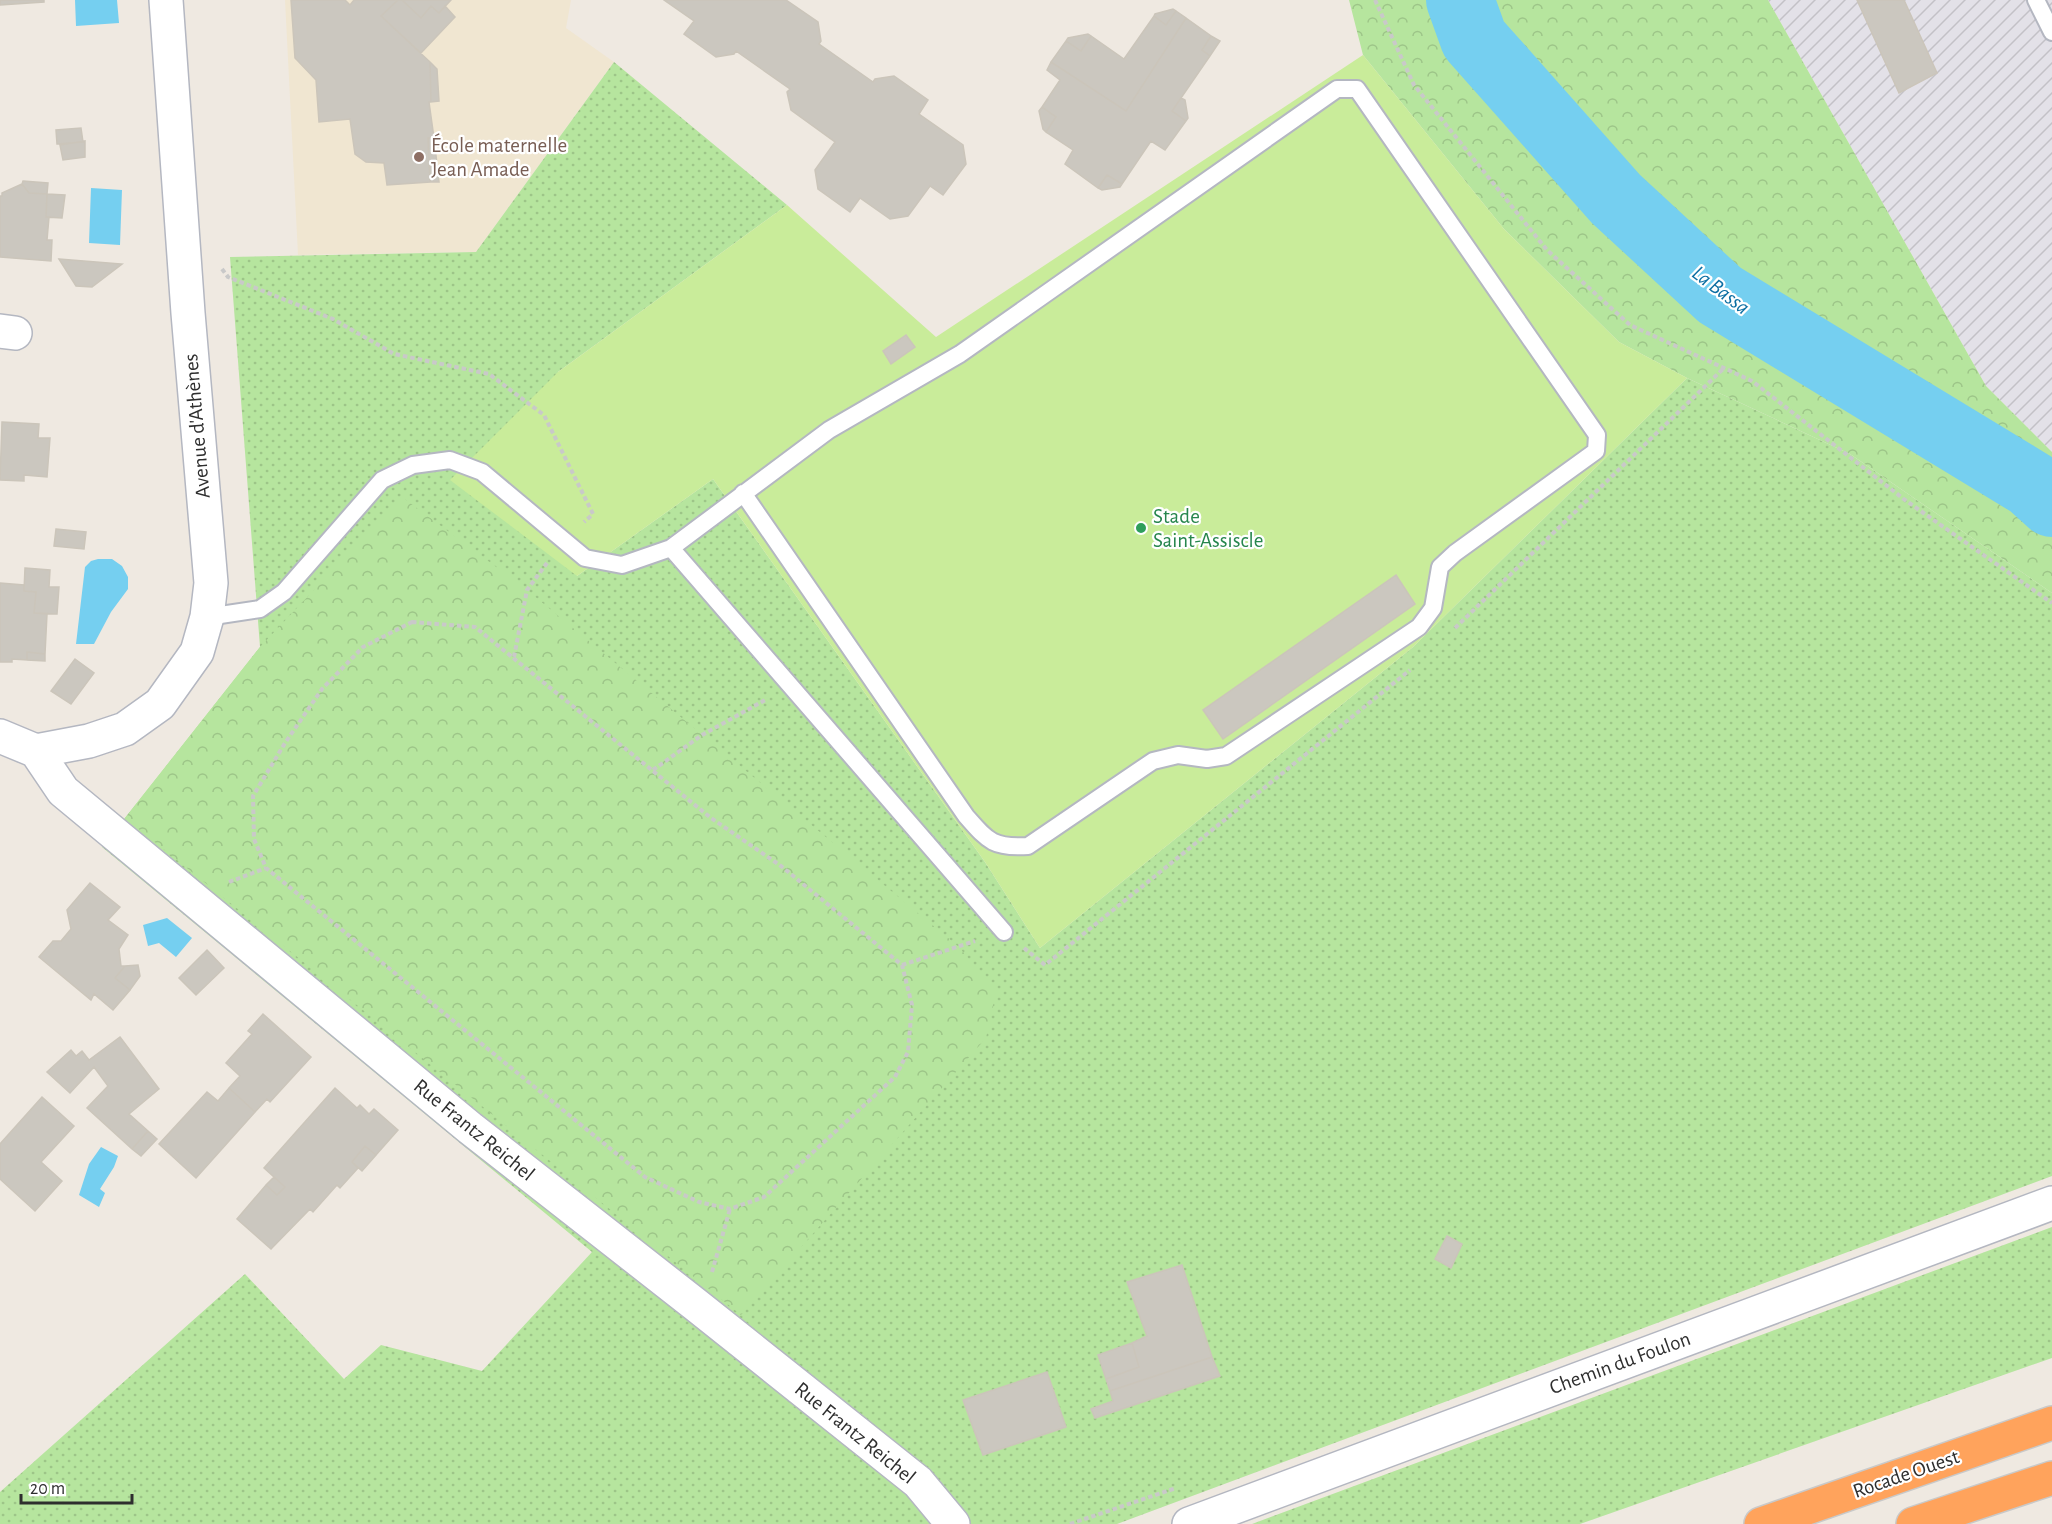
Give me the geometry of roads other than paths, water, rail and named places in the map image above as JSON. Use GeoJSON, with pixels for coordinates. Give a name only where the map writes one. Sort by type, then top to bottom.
{"type":"FeatureCollection","features":[{"type":"Feature","properties":{"kind":"highway","name":"Rocade Ouest"},"geometry":{"type":"LineString","coordinates":[[1761,1524],[2052,1423]]}},
{"type":"Feature","properties":{"kind":"highway"},"geometry":{"type":"LineString","coordinates":[[1913,1524],[2052,1478]]}},
{"type":"Feature","properties":{"kind":"street","name":"Avenue d'Athènes"},"geometry":{"type":"LineString","coordinates":[[36,751],[89,741],[125,729],[160,704],[197,652],[207,617],[211,584],[188,313],[166,0]]}},
{"type":"Feature","properties":{"kind":"street"},"geometry":{"type":"LineString","coordinates":[[0,736],[36,751]]}},
{"type":"Feature","properties":{"kind":"street","name":"Rue Frantz Reichel"},"geometry":{"type":"LineString","coordinates":[[36,751],[63,791],[470,1128],[918,1482],[953,1524]]}},
{"type":"Feature","properties":{"kind":"street","name":"Chemin du Foulon"},"geometry":{"type":"LineString","coordinates":[[1189,1524],[2052,1203]]}},
{"type":"Feature","properties":{"kind":"lane"},"geometry":{"type":"LineString","coordinates":[[2036,0],[2052,33]]}},
{"type":"Feature","properties":{"kind":"lane"},"geometry":{"type":"LineString","coordinates":[[207,617],[260,609],[284,592],[382,480],[413,465],[450,460],[482,472],[585,558],[622,565],[671,548],[742,493],[829,430],[960,354],[1337,89],[1357,89],[1597,435],[1596,451],[1455,553],[1440,567],[1433,608],[1419,627],[1227,756],[1208,759],[1178,755],[1153,761],[1028,846],[1007,847],[986,838],[966,816],[742,493]]}},
{"type":"Feature","properties":{"kind":"lane"},"geometry":{"type":"LineString","coordinates":[[671,548],[1004,932]]}},
{"type":"Feature","properties":{"kind":"water"},"geometry":{"type":"Polygon","coordinates":[[[75,0],[117,0],[119,23],[76,26],[75,0]]]}},
{"type":"Feature","properties":{"kind":"water"},"geometry":{"type":"Polygon","coordinates":[[[91,188],[122,190],[120,245],[89,243],[91,188]]]}},
{"type":"Feature","properties":{"kind":"water"},"geometry":{"type":"Polygon","coordinates":[[[112,559],[122,566],[128,577],[128,589],[111,612],[94,644],[76,644],[85,567],[91,561],[112,559]]]}},
{"type":"Feature","properties":{"kind":"water"},"geometry":{"type":"Polygon","coordinates":[[[167,918],[192,938],[176,957],[159,943],[148,946],[143,925],[167,918]]]}},
{"type":"Feature","properties":{"kind":"water"},"geometry":{"type":"Polygon","coordinates":[[[101,1147],[118,1156],[100,1189],[105,1193],[99,1207],[79,1195],[89,1164],[101,1147]]]}},
{"type":"Feature","properties":{"kind":"waterway","name":"La Bassa"},"geometry":{"type":"LineString","coordinates":[[1460,0],[1474,39],[1616,199],[1720,295],[2031,484],[2052,503]]}},
{"type":"Feature","properties":{"kind":"place","name":"École maternelle Jean Amade"},"geometry":{"type":"Point","coordinates":[419,157]}},
{"type":"Feature","properties":{"kind":"place","name":"Stade Saint-Assiscle"},"geometry":{"type":"Point","coordinates":[1141,528]}}]}
